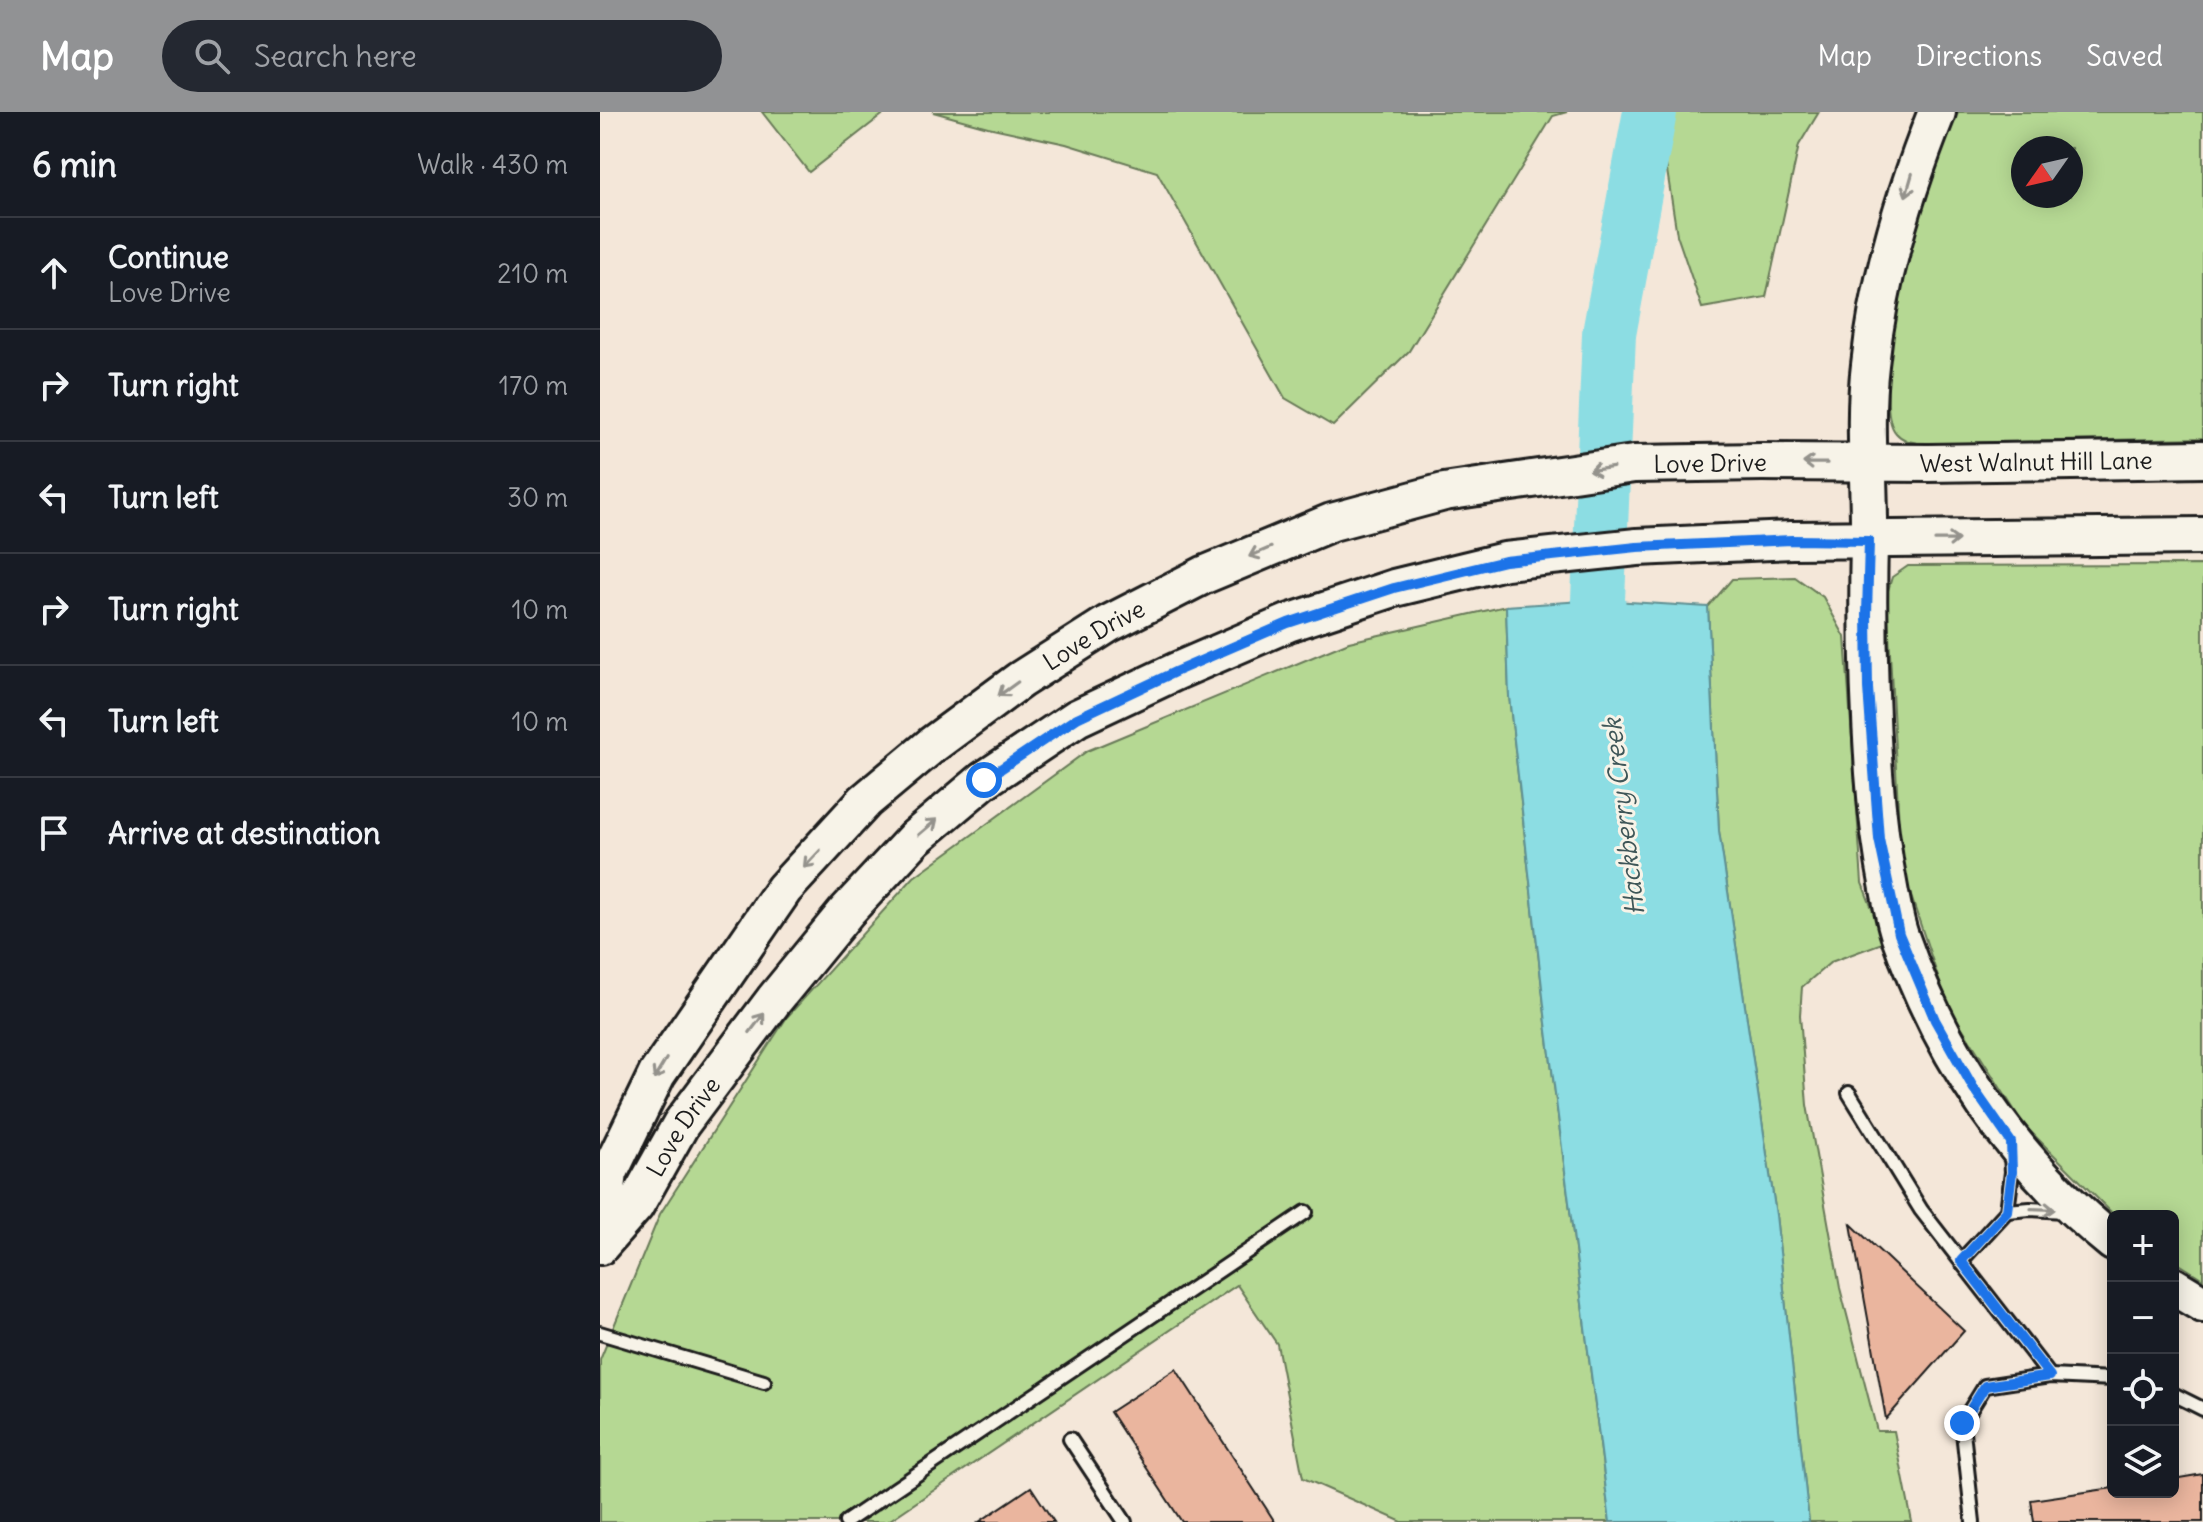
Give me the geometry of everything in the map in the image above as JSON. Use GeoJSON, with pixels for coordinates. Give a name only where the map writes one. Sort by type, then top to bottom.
{"type":"FeatureCollection","features":[{"type":"Feature","properties":{"kind":"street"},"geometry":{"type":"LineString","coordinates":[[1937,112],[1912,172],[1885,267],[1869,367],[1868,688],[1879,839],[1899,934],[1935,1020],[1974,1089],[2011,1142],[2047,1183],[2107,1237]]}},
{"type":"Feature","properties":{"kind":"street","name":"West Walnut Hill Lane"},"geometry":{"type":"LineString","coordinates":[[1868,464],[2203,459]]}},
{"type":"Feature","properties":{"kind":"street","name":"Love Drive"},"geometry":{"type":"LineString","coordinates":[[600,1244],[609,1173],[657,1074],[784,889],[865,801],[932,745],[1020,680],[1108,624],[1204,575],[1332,522],[1444,492],[1620,466],[1762,462],[1868,464]]}},
{"type":"Feature","properties":{"kind":"street"},"geometry":{"type":"LineString","coordinates":[[1869,541],[2203,536]]}},
{"type":"Feature","properties":{"kind":"street","name":"Love Drive"},"geometry":{"type":"LineString","coordinates":[[600,1244],[635,1206],[681,1124],[774,1000],[847,911],[915,838],[984,780],[1077,718],[1288,623],[1394,588],[1505,561],[1637,547],[1869,541]]}},
{"type":"Feature","properties":{"kind":"street"},"geometry":{"type":"LineString","coordinates":[[2179,1290],[2203,1304]]}},
{"type":"Feature","properties":{"kind":"lane"},"geometry":{"type":"LineString","coordinates":[[1849,1093],[1921,1210],[2050,1376]]}},
{"type":"Feature","properties":{"kind":"lane"},"geometry":{"type":"LineString","coordinates":[[1961,1261],[2007,1211],[2012,1172],[2011,1142]]}},
{"type":"Feature","properties":{"kind":"lane"},"geometry":{"type":"LineString","coordinates":[[2007,1211],[2039,1209],[2078,1212]]}},
{"type":"Feature","properties":{"kind":"lane"},"geometry":{"type":"LineString","coordinates":[[846,1522],[1306,1212]]}},
{"type":"Feature","properties":{"kind":"lane"},"geometry":{"type":"LineString","coordinates":[[600,1333],[764,1382]]}},
{"type":"Feature","properties":{"kind":"lane"},"geometry":{"type":"LineString","coordinates":[[1973,1522],[1962,1423],[1985,1386],[2050,1376],[2107,1379]]}},
{"type":"Feature","properties":{"kind":"lane"},"geometry":{"type":"LineString","coordinates":[[2179,1397],[2203,1409]]}},
{"type":"Feature","properties":{"kind":"lane"},"geometry":{"type":"LineString","coordinates":[[1070,1439],[1125,1522]]}},
{"type":"Feature","properties":{"kind":"green space"},"geometry":{"type":"Polygon","coordinates":[[[762,112],[886,112],[809,172],[762,112]]]}},
{"type":"Feature","properties":{"kind":"green space"},"geometry":{"type":"Polygon","coordinates":[[[933,112],[1567,112],[1553,116],[1409,351],[1333,426],[1285,398],[1157,172],[1066,144],[933,112]]]}},
{"type":"Feature","properties":{"kind":"green space"},"geometry":{"type":"Polygon","coordinates":[[[1658,112],[1819,112],[1799,145],[1766,297],[1702,308],[1677,235],[1658,112]]]}},
{"type":"Feature","properties":{"kind":"green space"},"geometry":{"type":"Polygon","coordinates":[[[1958,112],[2203,112],[2203,438],[1924,444],[1905,440],[1896,433],[1889,416],[1888,389],[1895,316],[1909,241],[1922,191],[1958,112]]]}},
{"type":"Feature","properties":{"kind":"green space"},"geometry":{"type":"Polygon","coordinates":[[[2203,565],[2203,1279],[2179,1264],[2179,1210],[2109,1210],[2024,1125],[1947,1004],[1901,866],[1887,594],[1892,577],[1908,566],[2203,565]]]}},
{"type":"Feature","properties":{"kind":"green space"},"geometry":{"type":"Polygon","coordinates":[[[1795,577],[1823,597],[1845,637],[1862,883],[1885,942],[1831,962],[1802,987],[1800,1015],[1807,1105],[1840,1288],[1877,1431],[1894,1431],[1912,1522],[1809,1522],[1776,1215],[1719,831],[1708,607],[1732,579],[1795,577]]]}},
{"type":"Feature","properties":{"kind":"green space"},"geometry":{"type":"Polygon","coordinates":[[[1506,606],[1509,696],[1546,1023],[1610,1522],[1402,1522],[1303,1478],[1277,1344],[1237,1285],[887,1522],[600,1522],[600,1360],[660,1214],[787,1017],[914,877],[1087,751],[1349,642],[1506,606]]]}},
{"type":"Feature","properties":{"kind":"water"},"geometry":{"type":"Polygon","coordinates":[[[1598,600],[1708,607],[1719,831],[1776,1215],[1809,1522],[1610,1522],[1546,1023],[1509,696],[1506,606],[1598,600]]]}},
{"type":"Feature","properties":{"kind":"building"},"geometry":{"type":"Polygon","coordinates":[[[1851,1224],[1964,1331],[1886,1419],[1851,1224]]]}},
{"type":"Feature","properties":{"kind":"building"},"geometry":{"type":"Polygon","coordinates":[[[1176,1369],[1275,1522],[1182,1522],[1110,1412],[1176,1369]]]}},
{"type":"Feature","properties":{"kind":"building"},"geometry":{"type":"Polygon","coordinates":[[[2203,1474],[2203,1522],[2034,1522],[2031,1500],[2107,1489],[2107,1498],[2179,1498],[2179,1478],[2203,1474]]]}},
{"type":"Feature","properties":{"kind":"building"},"geometry":{"type":"Polygon","coordinates":[[[1031,1487],[1054,1522],[979,1522],[1031,1487]]]}},
{"type":"Feature","properties":{"kind":"waterway","name":"Hackberry Creek"},"geometry":{"type":"LineString","coordinates":[[1607,675],[1598,600],[1609,334],[1650,112]]}},
{"type":"Feature","properties":{"kind":"route"},"geometry":{"type":"LineString","coordinates":[[984,780],[1077,718],[1177,671],[1288,623],[1394,588],[1505,561],[1637,547],[1792,540],[1869,541],[1868,688],[1879,839],[1899,934],[1935,1020],[1974,1089],[2011,1142],[2012,1172],[2007,1211],[1961,1261],[2050,1376],[1985,1386],[1962,1423]]}}]}
